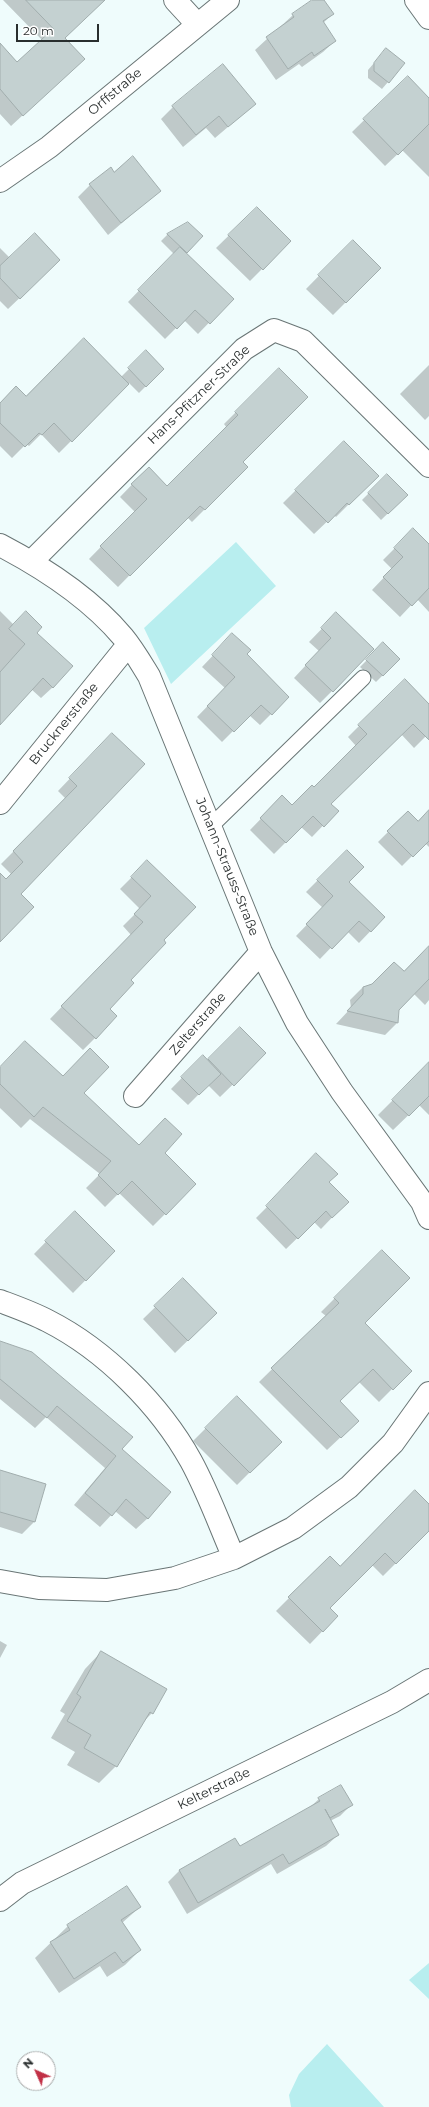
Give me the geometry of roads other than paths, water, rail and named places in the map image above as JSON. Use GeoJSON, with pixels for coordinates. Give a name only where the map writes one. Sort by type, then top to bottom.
{"type":"FeatureCollection","features":[{"type":"Feature","properties":{"kind":"street"},"geometry":{"type":"LineString","coordinates":[[175,0],[197,24]]}},
{"type":"Feature","properties":{"kind":"street","name":"Orffstraße"},"geometry":{"type":"LineString","coordinates":[[0,181],[54,143],[228,0]]}},
{"type":"Feature","properties":{"kind":"street"},"geometry":{"type":"LineString","coordinates":[[416,0],[429,18]]}},
{"type":"Feature","properties":{"kind":"street","name":"Hans-Pfitzner-Straße"},"geometry":{"type":"LineString","coordinates":[[31,562],[244,349],[274,330],[303,341],[429,466]]}},
{"type":"Feature","properties":{"kind":"street","name":"Johann-Strauss-Straße"},"geometry":{"type":"LineString","coordinates":[[0,545],[31,562],[94,608],[128,645],[149,676],[261,952],[297,1023],[342,1092],[422,1202],[429,1218]]}},
{"type":"Feature","properties":{"kind":"street","name":"Brucknerstraße"},"geometry":{"type":"LineString","coordinates":[[0,803],[128,645]]}},
{"type":"Feature","properties":{"kind":"street","name":"Zelterstraße"},"geometry":{"type":"LineString","coordinates":[[135,1096],[261,952]]}},
{"type":"Feature","properties":{"kind":"street"},"geometry":{"type":"LineString","coordinates":[[0,1301],[48,1321],[77,1339],[129,1380],[162,1418],[191,1461],[234,1558]]}},
{"type":"Feature","properties":{"kind":"street"},"geometry":{"type":"LineString","coordinates":[[0,1581],[39,1588],[107,1590],[175,1578],[234,1558],[293,1528],[349,1487],[393,1443],[429,1393]]}},
{"type":"Feature","properties":{"kind":"street","name":"Kelterstraße"},"geometry":{"type":"LineString","coordinates":[[0,1900],[22,1883],[392,1702],[429,1680]]}},
{"type":"Feature","properties":{"kind":"lane"},"geometry":{"type":"LineString","coordinates":[[211,826],[363,678]]}}]}
